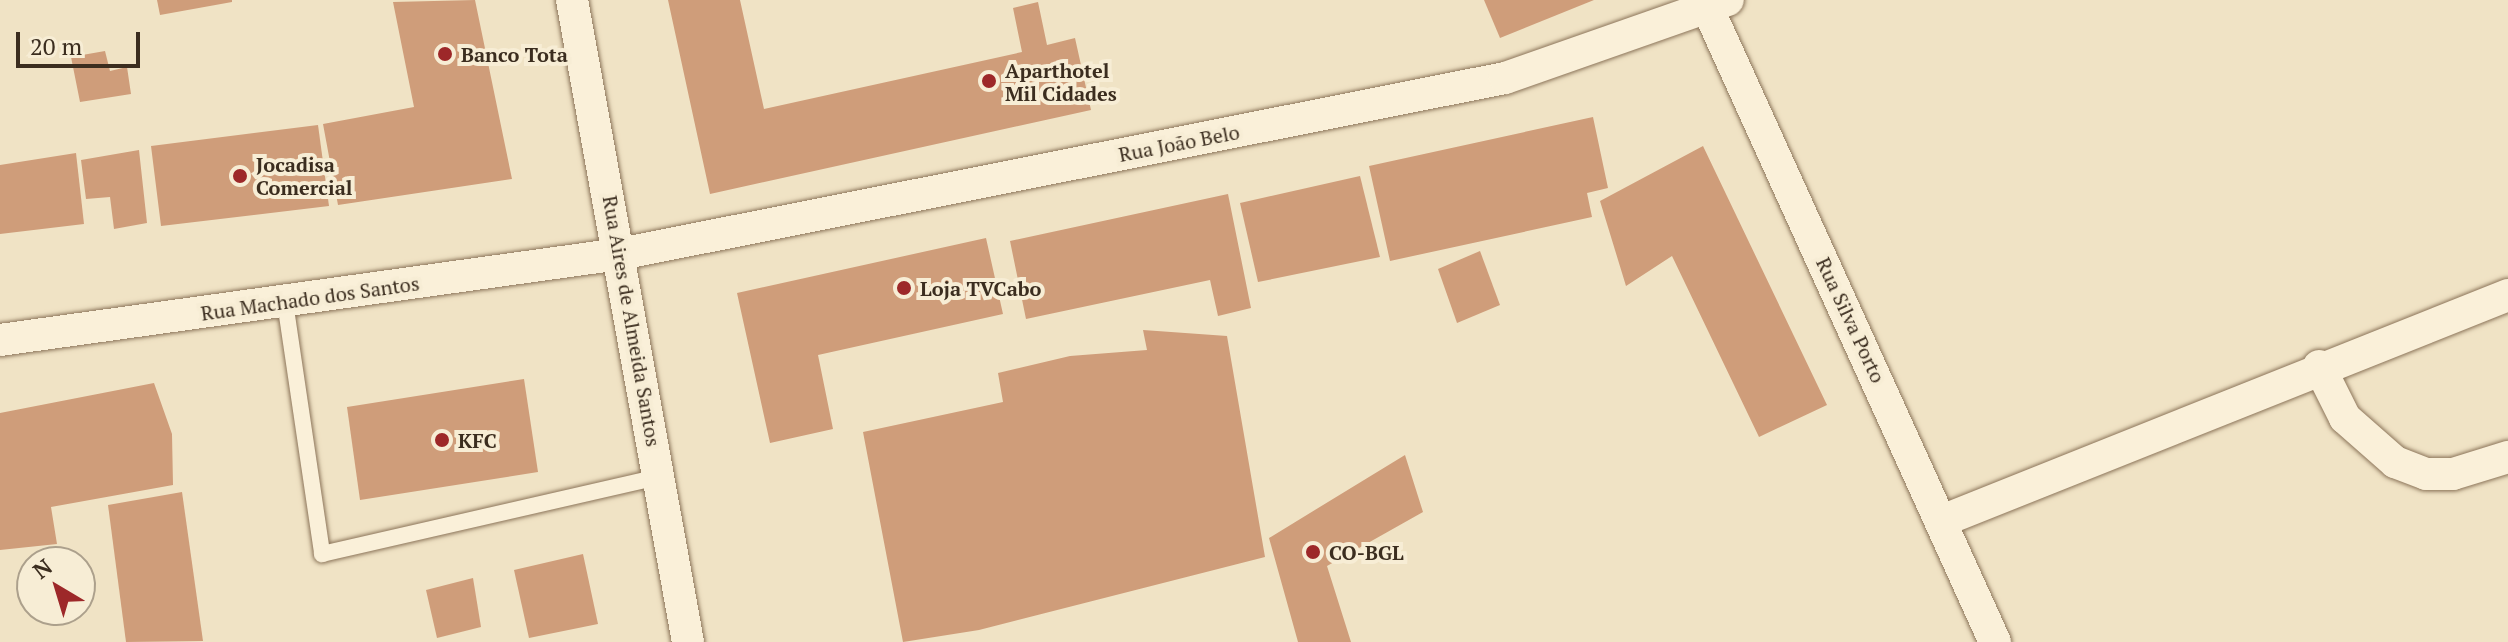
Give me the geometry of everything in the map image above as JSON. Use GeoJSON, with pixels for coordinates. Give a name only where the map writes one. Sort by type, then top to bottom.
{"type":"FeatureCollection","features":[{"type":"Feature","properties":{"kind":"street","name":"Rua Aires de Almeida Santos"},"geometry":{"type":"LineString","coordinates":[[572,0],[688,642]]}},
{"type":"Feature","properties":{"kind":"street","name":"Rua João Belo"},"geometry":{"type":"LineString","coordinates":[[620,254],[1505,78],[1713,3]]}},
{"type":"Feature","properties":{"kind":"street","name":"Rua Silva Porto"},"geometry":{"type":"LineString","coordinates":[[1713,3],[1944,520],[1995,642]]}},
{"type":"Feature","properties":{"kind":"street","name":"Rua Machado dos Santos"},"geometry":{"type":"LineString","coordinates":[[0,340],[620,254]]}},
{"type":"Feature","properties":{"kind":"street"},"geometry":{"type":"LineString","coordinates":[[1944,520],[2319,366],[2508,295]]}},
{"type":"Feature","properties":{"kind":"street"},"geometry":{"type":"LineString","coordinates":[[2319,366],[2345,418],[2395,462],[2426,474],[2453,474],[2508,457]]}},
{"type":"Feature","properties":{"kind":"lane"},"geometry":{"type":"LineString","coordinates":[[285,302],[322,554],[659,477]]}},
{"type":"Feature","properties":{"kind":"building"},"geometry":{"type":"Polygon","coordinates":[[[157,0],[232,0],[232,2],[160,15],[157,0]]]}},
{"type":"Feature","properties":{"kind":"building","name":"Banco Tota"},"geometry":{"type":"Polygon","coordinates":[[[475,0],[512,179],[338,205],[323,124],[414,107],[393,2],[475,0]]]}},
{"type":"Feature","properties":{"kind":"building","name":"Aparthotel Mil Cidades"},"geometry":{"type":"Polygon","coordinates":[[[668,0],[740,0],[764,109],[1022,52],[1013,8],[1038,2],[1047,45],[1075,38],[1091,110],[710,194],[668,0]]]}},
{"type":"Feature","properties":{"kind":"building"},"geometry":{"type":"Polygon","coordinates":[[[1484,0],[1594,0],[1500,38],[1484,0]]]}},
{"type":"Feature","properties":{"kind":"building"},"geometry":{"type":"Polygon","coordinates":[[[105,51],[110,71],[127,67],[131,94],[80,102],[71,57],[105,51]]]}},
{"type":"Feature","properties":{"kind":"building"},"geometry":{"type":"Polygon","coordinates":[[[1593,117],[1608,188],[1587,193],[1592,217],[1390,261],[1369,166],[1593,117]]]}},
{"type":"Feature","properties":{"kind":"building","name":"Jocadisa Comercial"},"geometry":{"type":"Polygon","coordinates":[[[318,125],[329,206],[161,226],[151,146],[318,125]]]}},
{"type":"Feature","properties":{"kind":"building"},"geometry":{"type":"Polygon","coordinates":[[[1703,146],[1827,405],[1759,437],[1672,256],[1626,286],[1600,201],[1703,146]]]}},
{"type":"Feature","properties":{"kind":"building"},"geometry":{"type":"Polygon","coordinates":[[[139,150],[147,223],[114,229],[110,197],[86,199],[81,160],[139,150]]]}},
{"type":"Feature","properties":{"kind":"building"},"geometry":{"type":"Polygon","coordinates":[[[76,153],[84,224],[0,234],[0,165],[76,153]]]}},
{"type":"Feature","properties":{"kind":"building"},"geometry":{"type":"Polygon","coordinates":[[[1360,176],[1380,257],[1258,282],[1240,203],[1360,176]]]}},
{"type":"Feature","properties":{"kind":"building"},"geometry":{"type":"Polygon","coordinates":[[[1228,194],[1251,308],[1218,316],[1210,280],[1026,319],[1010,241],[1228,194]]]}},
{"type":"Feature","properties":{"kind":"building"},"geometry":{"type":"Polygon","coordinates":[[[986,238],[1003,314],[818,355],[833,429],[770,443],[737,293],[986,238]]]}},
{"type":"Feature","properties":{"kind":"building"},"geometry":{"type":"Polygon","coordinates":[[[1480,251],[1500,305],[1457,323],[1438,269],[1480,251]]]}},
{"type":"Feature","properties":{"kind":"building"},"geometry":{"type":"Polygon","coordinates":[[[1143,330],[1227,336],[1265,557],[979,630],[903,642],[863,432],[1003,402],[998,373],[1070,356],[1147,350],[1143,330]]]}},
{"type":"Feature","properties":{"kind":"building","name":"KFC"},"geometry":{"type":"Polygon","coordinates":[[[524,379],[538,472],[360,500],[347,407],[524,379]]]}},
{"type":"Feature","properties":{"kind":"building"},"geometry":{"type":"Polygon","coordinates":[[[154,383],[172,434],[173,485],[51,507],[57,544],[0,550],[0,413],[154,383]]]}},
{"type":"Feature","properties":{"kind":"building","name":"CO-BGL"},"geometry":{"type":"Polygon","coordinates":[[[1405,455],[1423,512],[1327,566],[1351,642],[1298,642],[1269,538],[1405,455]]]}},
{"type":"Feature","properties":{"kind":"building"},"geometry":{"type":"Polygon","coordinates":[[[182,492],[203,641],[126,642],[108,505],[182,492]]]}},
{"type":"Feature","properties":{"kind":"building"},"geometry":{"type":"Polygon","coordinates":[[[583,554],[598,624],[529,638],[514,570],[583,554]]]}},
{"type":"Feature","properties":{"kind":"building"},"geometry":{"type":"Polygon","coordinates":[[[473,578],[481,627],[437,638],[426,590],[473,578]]]}},
{"type":"Feature","properties":{"kind":"place","name":"Banco Tota"},"geometry":{"type":"Point","coordinates":[445,54]}},
{"type":"Feature","properties":{"kind":"place","name":"Aparthotel Mil Cidades"},"geometry":{"type":"Point","coordinates":[989,81]}},
{"type":"Feature","properties":{"kind":"place","name":"Jocadisa Comercial"},"geometry":{"type":"Point","coordinates":[240,176]}},
{"type":"Feature","properties":{"kind":"place","name":"Loja TVCabo"},"geometry":{"type":"Point","coordinates":[904,288]}},
{"type":"Feature","properties":{"kind":"place","name":"KFC"},"geometry":{"type":"Point","coordinates":[442,440]}},
{"type":"Feature","properties":{"kind":"place","name":"CO-BGL"},"geometry":{"type":"Point","coordinates":[1313,552]}}]}
